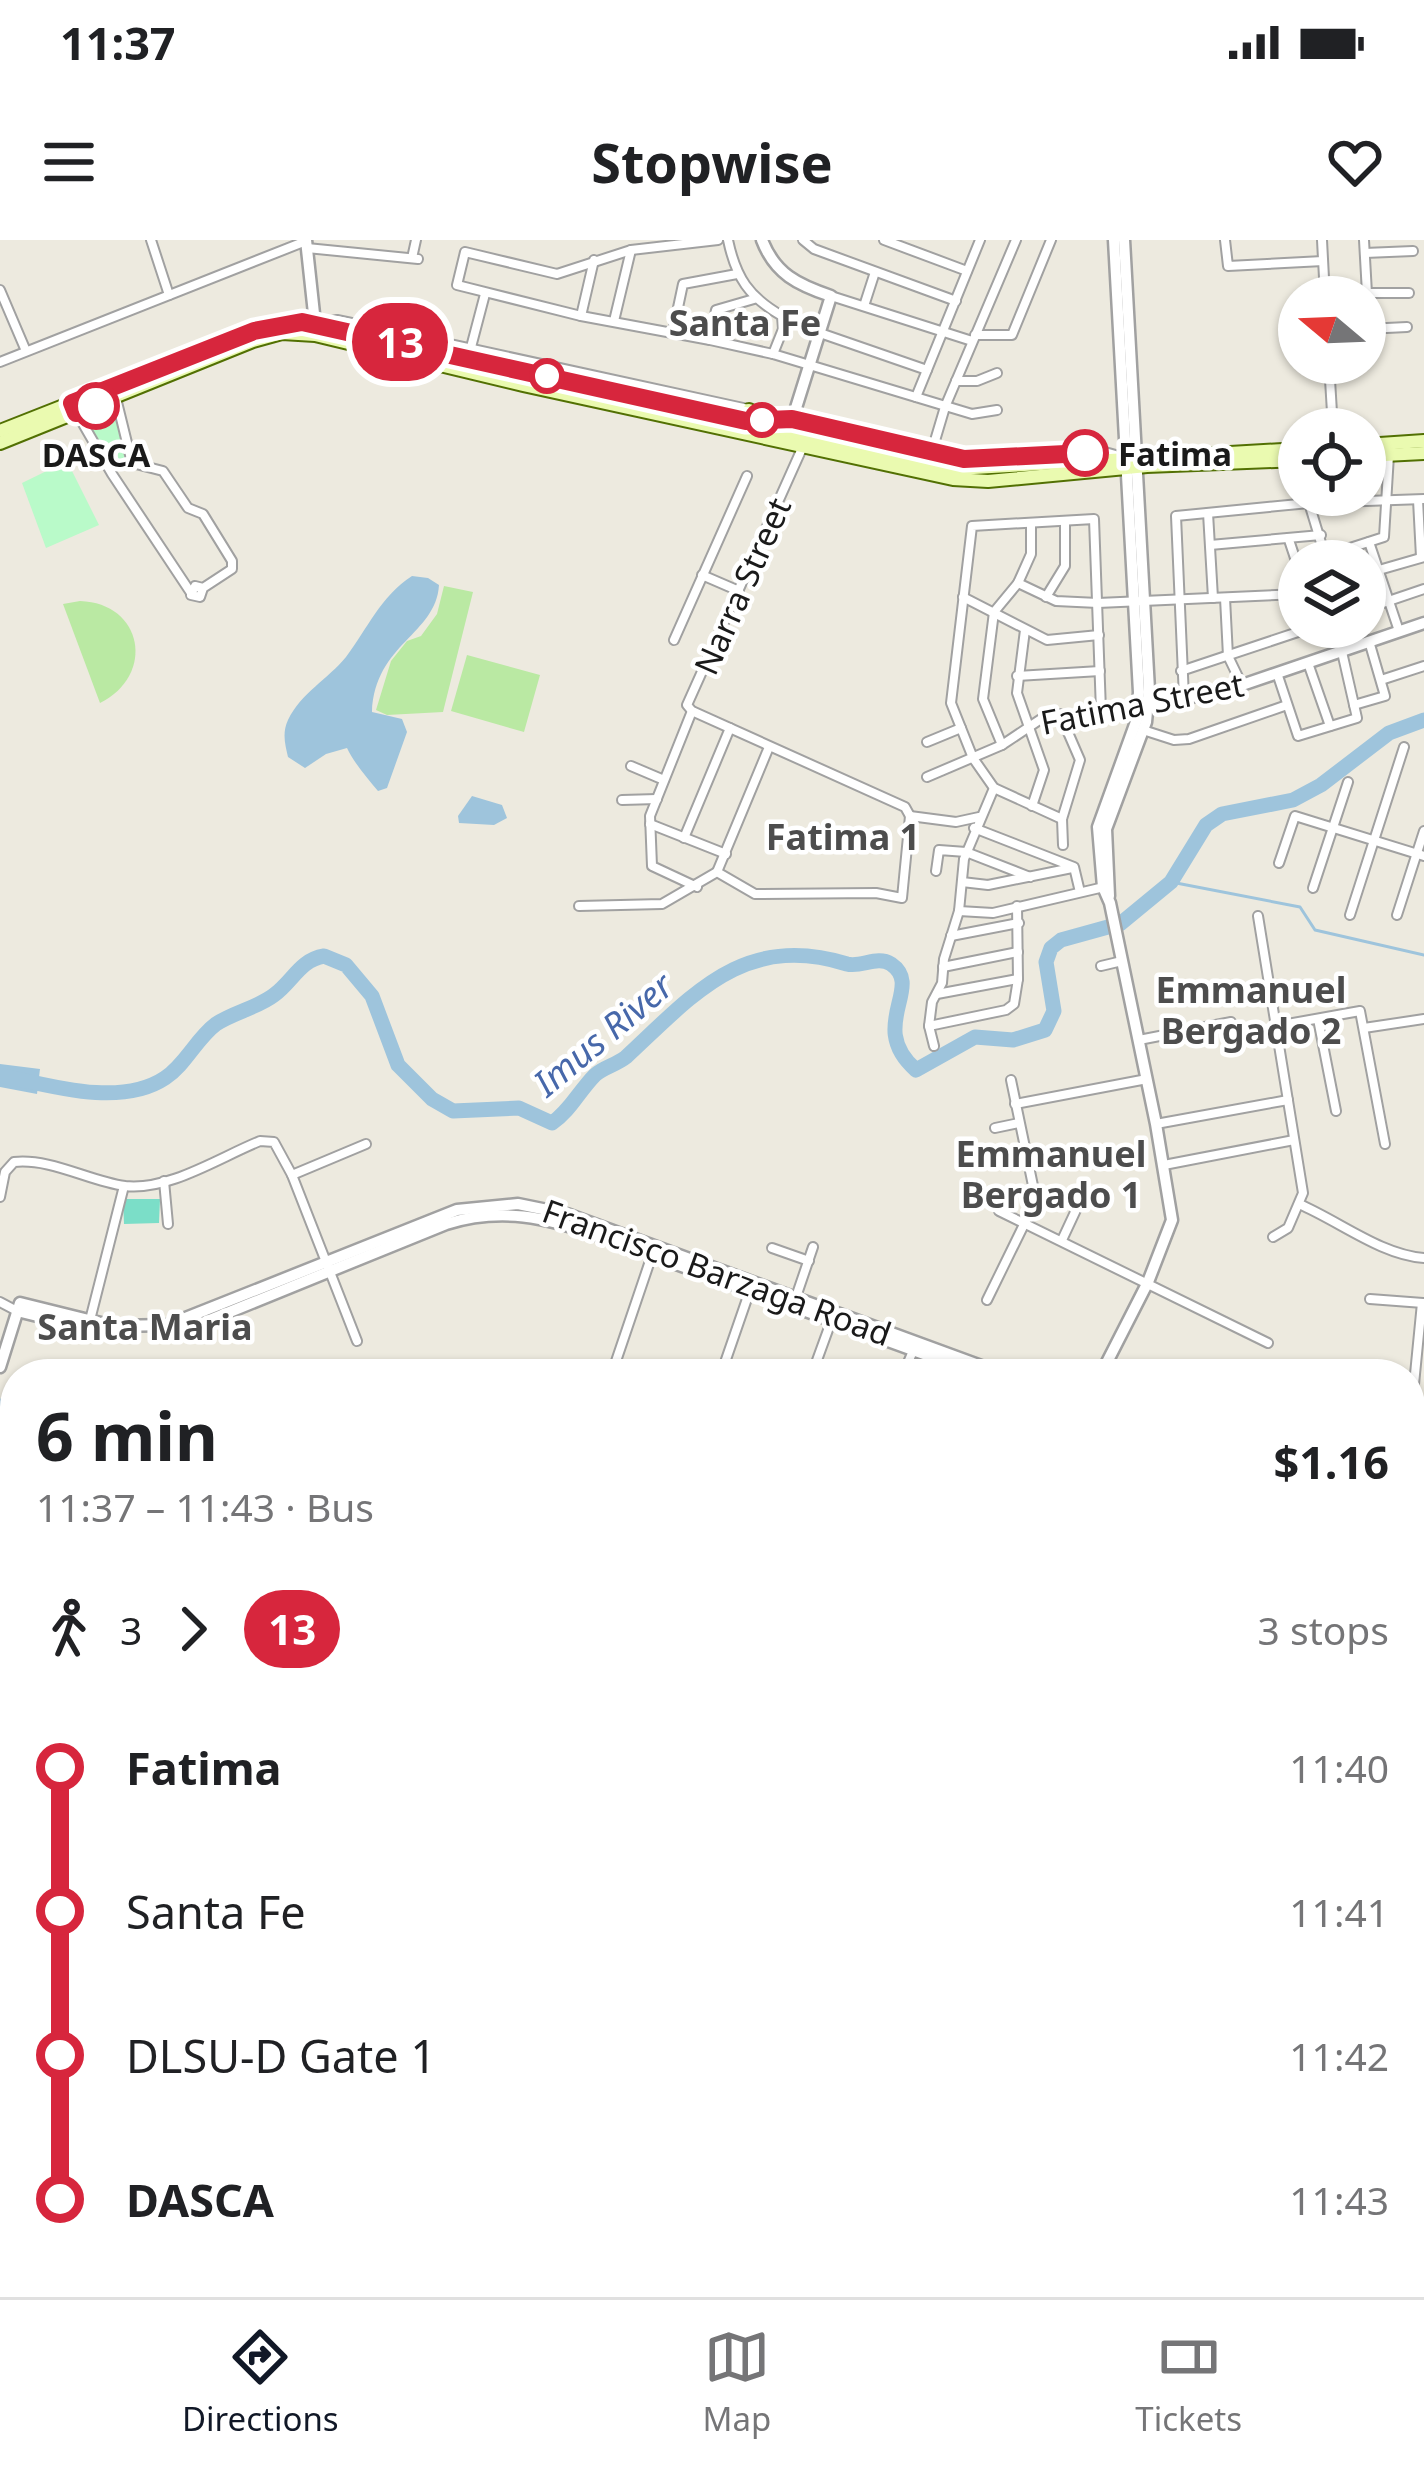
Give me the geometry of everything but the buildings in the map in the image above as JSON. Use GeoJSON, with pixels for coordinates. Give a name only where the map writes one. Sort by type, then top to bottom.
{"type":"FeatureCollection","features":[{"type":"Feature","properties":{"kind":"main road"},"geometry":{"type":"LineString","coordinates":[[0,431],[114,393],[280,324],[470,354],[770,420],[805,440],[965,481],[1124,461],[1278,460]]}},
{"type":"Feature","properties":{"kind":"main road"},"geometry":{"type":"LineString","coordinates":[[316,330],[523,385],[789,430]]}},
{"type":"Feature","properties":{"kind":"main road"},"geometry":{"type":"LineString","coordinates":[[0,443],[74,408]]}},
{"type":"Feature","properties":{"kind":"main road"},"geometry":{"type":"LineString","coordinates":[[748,415],[789,430]]}},
{"type":"Feature","properties":{"kind":"main road"},"geometry":{"type":"LineString","coordinates":[[805,440],[956,469],[1278,450]]}},
{"type":"Feature","properties":{"kind":"main road"},"geometry":{"type":"LineString","coordinates":[[1386,444],[1424,441]]}},
{"type":"Feature","properties":{"kind":"main road"},"geometry":{"type":"LineString","coordinates":[[1124,461],[1126,442]]}},
{"type":"Feature","properties":{"kind":"main road"},"geometry":{"type":"LineString","coordinates":[[1386,455],[1424,453]]}},
{"type":"Feature","properties":{"kind":"street"},"geometry":{"type":"LineString","coordinates":[[151,240],[169,295]]}},
{"type":"Feature","properties":{"kind":"street"},"geometry":{"type":"LineString","coordinates":[[357,252],[359,240]]}},
{"type":"Feature","properties":{"kind":"street"},"geometry":{"type":"LineString","coordinates":[[0,362],[306,243],[415,259],[416,240]]}},
{"type":"Feature","properties":{"kind":"street"},"geometry":{"type":"LineString","coordinates":[[718,240],[631,250],[557,274],[465,252],[457,285],[581,316],[773,354],[973,414],[997,410]]}},
{"type":"Feature","properties":{"kind":"street"},"geometry":{"type":"LineString","coordinates":[[728,240],[737,274],[754,298],[782,316],[783,329],[773,354]]}},
{"type":"Feature","properties":{"kind":"street"},"geometry":{"type":"LineString","coordinates":[[761,240],[781,272],[799,285],[973,338],[1012,335],[1051,240]]}},
{"type":"Feature","properties":{"kind":"street"},"geometry":{"type":"LineString","coordinates":[[803,240],[814,249],[956,301]]}},
{"type":"Feature","properties":{"kind":"street"},"geometry":{"type":"LineString","coordinates":[[884,240],[967,271]]}},
{"type":"Feature","properties":{"kind":"street"},"geometry":{"type":"LineString","coordinates":[[916,397],[980,240]]}},
{"type":"Feature","properties":{"kind":"street"},"geometry":{"type":"LineString","coordinates":[[931,454],[945,407],[1016,240]]}},
{"type":"Feature","properties":{"kind":"street"},"geometry":{"type":"LineString","coordinates":[[1114,240],[1126,442]]}},
{"type":"Feature","properties":{"kind":"street"},"geometry":{"type":"LineString","coordinates":[[1107,886],[1106,829],[1143,730],[1138,601],[1124,461],[1124,240]]}},
{"type":"Feature","properties":{"kind":"street"},"geometry":{"type":"LineString","coordinates":[[1226,240],[1228,266],[1323,261]]}},
{"type":"Feature","properties":{"kind":"street"},"geometry":{"type":"LineString","coordinates":[[1322,240],[1324,276]]}},
{"type":"Feature","properties":{"kind":"street"},"geometry":{"type":"LineString","coordinates":[[1364,240],[1366,276]]}},
{"type":"Feature","properties":{"kind":"street"},"geometry":{"type":"LineString","coordinates":[[306,243],[316,330]]}},
{"type":"Feature","properties":{"kind":"street"},"geometry":{"type":"LineString","coordinates":[[614,321],[631,250]]}},
{"type":"Feature","properties":{"kind":"street"},"geometry":{"type":"LineString","coordinates":[[1365,253],[1413,251]]}},
{"type":"Feature","properties":{"kind":"street"},"geometry":{"type":"LineString","coordinates":[[581,316],[594,260]]}},
{"type":"Feature","properties":{"kind":"street"},"geometry":{"type":"LineString","coordinates":[[864,306],[875,272]]}},
{"type":"Feature","properties":{"kind":"street"},"geometry":{"type":"LineString","coordinates":[[674,331],[683,284],[737,274]]}},
{"type":"Feature","properties":{"kind":"street"},"geometry":{"type":"LineString","coordinates":[[0,290],[26,351]]}},
{"type":"Feature","properties":{"kind":"street"},"geometry":{"type":"LineString","coordinates":[[1386,293],[1409,293]]}},
{"type":"Feature","properties":{"kind":"street"},"geometry":{"type":"LineString","coordinates":[[470,354],[485,294]]}},
{"type":"Feature","properties":{"kind":"street"},"geometry":{"type":"LineString","coordinates":[[831,296],[789,430],[964,459],[1124,461]]}},
{"type":"Feature","properties":{"kind":"street"},"geometry":{"type":"LineString","coordinates":[[710,340],[716,310],[754,298]]}},
{"type":"Feature","properties":{"kind":"street"},"geometry":{"type":"LineString","coordinates":[[1386,328],[1407,327]]}},
{"type":"Feature","properties":{"kind":"street"},"geometry":{"type":"LineString","coordinates":[[820,334],[927,370]]}},
{"type":"Feature","properties":{"kind":"street"},"geometry":{"type":"LineString","coordinates":[[956,381],[977,381],[997,373]]}},
{"type":"Feature","properties":{"kind":"street"},"geometry":{"type":"LineString","coordinates":[[114,393],[132,463]]}},
{"type":"Feature","properties":{"kind":"street"},"geometry":{"type":"LineString","coordinates":[[74,408],[112,474],[190,593],[232,569],[232,561],[203,514],[188,508],[163,471],[132,463],[112,474]]}},
{"type":"Feature","properties":{"kind":"street","name":"Narra Street"},"geometry":{"type":"LineString","coordinates":[[805,440],[687,705],[905,807],[910,816],[956,822],[979,818]]}},
{"type":"Feature","properties":{"kind":"street"},"geometry":{"type":"LineString","coordinates":[[1375,540],[1384,537],[1389,455]]}},
{"type":"Feature","properties":{"kind":"street"},"geometry":{"type":"LineString","coordinates":[[674,640],[747,476]]}},
{"type":"Feature","properties":{"kind":"street"},"geometry":{"type":"LineString","coordinates":[[1386,566],[1423,557],[1421,500],[1388,503]]}},
{"type":"Feature","properties":{"kind":"street"},"geometry":{"type":"LineString","coordinates":[[1184,700],[1176,516],[1278,505]]}},
{"type":"Feature","properties":{"kind":"street"},"geometry":{"type":"LineString","coordinates":[[1208,513],[1214,598]]}},
{"type":"Feature","properties":{"kind":"street"},"geometry":{"type":"LineString","coordinates":[[1314,516],[1322,540]]}},
{"type":"Feature","properties":{"kind":"street"},"geometry":{"type":"LineString","coordinates":[[1061,819],[994,788],[973,758],[951,703],[972,526],[1094,519],[1101,711]]}},
{"type":"Feature","properties":{"kind":"street"},"geometry":{"type":"LineString","coordinates":[[1046,597],[1065,566],[1064,521]]}},
{"type":"Feature","properties":{"kind":"street"},"geometry":{"type":"LineString","coordinates":[[1001,745],[983,698],[994,612],[1018,584],[1031,554],[1031,523]]}},
{"type":"Feature","properties":{"kind":"street"},"geometry":{"type":"LineString","coordinates":[[1289,540],[1321,535]]}},
{"type":"Feature","properties":{"kind":"street"},"geometry":{"type":"LineString","coordinates":[[1210,545],[1278,541]]}},
{"type":"Feature","properties":{"kind":"street"},"geometry":{"type":"LineString","coordinates":[[702,575],[739,591]]}},
{"type":"Feature","properties":{"kind":"street"},"geometry":{"type":"LineString","coordinates":[[1018,584],[1046,597],[1098,604],[1278,595]]}},
{"type":"Feature","properties":{"kind":"street"},"geometry":{"type":"LineString","coordinates":[[1386,589],[1399,631]]}},
{"type":"Feature","properties":{"kind":"street"},"geometry":{"type":"LineString","coordinates":[[1386,601],[1424,589]]}},
{"type":"Feature","properties":{"kind":"street"},"geometry":{"type":"LineString","coordinates":[[963,597],[1025,630],[1056,640],[1100,635]]}},
{"type":"Feature","properties":{"kind":"street"},"geometry":{"type":"LineString","coordinates":[[1225,598],[1228,656],[1242,685]]}},
{"type":"Feature","properties":{"kind":"street","name":"Fatima Street"},"geometry":{"type":"LineString","coordinates":[[1386,635],[1424,623]]}},
{"type":"Feature","properties":{"kind":"street"},"geometry":{"type":"LineString","coordinates":[[1025,630],[1017,693],[1044,770],[1032,806]]}},
{"type":"Feature","properties":{"kind":"street"},"geometry":{"type":"LineString","coordinates":[[1181,671],[1278,639]]}},
{"type":"Feature","properties":{"kind":"street","name":"Fatima Street"},"geometry":{"type":"LineString","coordinates":[[927,777],[1001,745],[1027,725],[1060,714],[1184,700],[1350,648]]}},
{"type":"Feature","properties":{"kind":"street"},"geometry":{"type":"LineString","coordinates":[[1354,705],[1385,696],[1371,648]]}},
{"type":"Feature","properties":{"kind":"street"},"geometry":{"type":"LineString","coordinates":[[1277,673],[1298,736],[1358,718],[1342,651]]}},
{"type":"Feature","properties":{"kind":"street"},"geometry":{"type":"LineString","coordinates":[[1308,663],[1330,726]]}},
{"type":"Feature","properties":{"kind":"street"},"geometry":{"type":"LineString","coordinates":[[1381,680],[1424,667]]}},
{"type":"Feature","properties":{"kind":"street"},"geometry":{"type":"LineString","coordinates":[[1017,676],[1100,671]]}},
{"type":"Feature","properties":{"kind":"street"},"geometry":{"type":"LineString","coordinates":[[1143,730],[1174,740],[1189,739],[1287,705]]}},
{"type":"Feature","properties":{"kind":"street"},"geometry":{"type":"LineString","coordinates":[[1109,1359],[1148,1282],[1172,1220],[1098,826],[1143,708]]}},
{"type":"Feature","properties":{"kind":"street"},"geometry":{"type":"LineString","coordinates":[[692,711],[650,824],[652,866],[697,887]]}},
{"type":"Feature","properties":{"kind":"street"},"geometry":{"type":"LineString","coordinates":[[1060,714],[1080,760],[1061,819],[1063,845]]}},
{"type":"Feature","properties":{"kind":"street"},"geometry":{"type":"LineString","coordinates":[[685,838],[730,728]]}},
{"type":"Feature","properties":{"kind":"street"},"geometry":{"type":"LineString","coordinates":[[927,742],[961,728]]}},
{"type":"Feature","properties":{"kind":"street"},"geometry":{"type":"LineString","coordinates":[[579,906],[662,904],[717,872],[769,747]]}},
{"type":"Feature","properties":{"kind":"street"},"geometry":{"type":"LineString","coordinates":[[1350,915],[1404,747]]}},
{"type":"Feature","properties":{"kind":"street"},"geometry":{"type":"LineString","coordinates":[[631,766],[664,780]]}},
{"type":"Feature","properties":{"kind":"street"},"geometry":{"type":"LineString","coordinates":[[1313,888],[1348,782]]}},
{"type":"Feature","properties":{"kind":"street"},"geometry":{"type":"LineString","coordinates":[[934,1046],[929,1026],[932,1002],[959,911],[966,852],[994,788]]}},
{"type":"Feature","properties":{"kind":"street"},"geometry":{"type":"LineString","coordinates":[[622,800],[656,799]]}},
{"type":"Feature","properties":{"kind":"street"},"geometry":{"type":"LineString","coordinates":[[717,872],[755,894],[876,893],[902,898],[910,816]]}},
{"type":"Feature","properties":{"kind":"street"},"geometry":{"type":"LineString","coordinates":[[1279,863],[1295,816],[1421,856]]}},
{"type":"Feature","properties":{"kind":"street"},"geometry":{"type":"LineString","coordinates":[[650,824],[726,854]]}},
{"type":"Feature","properties":{"kind":"street"},"geometry":{"type":"LineString","coordinates":[[974,828],[1074,867]]}},
{"type":"Feature","properties":{"kind":"street"},"geometry":{"type":"LineString","coordinates":[[1396,915],[1421,856],[1424,831]]}},
{"type":"Feature","properties":{"kind":"street"},"geometry":{"type":"LineString","coordinates":[[936,871],[939,850],[966,852],[1030,878]]}},
{"type":"Feature","properties":{"kind":"street"},"geometry":{"type":"LineString","coordinates":[[1074,867],[1080,892]]}},
{"type":"Feature","properties":{"kind":"street"},"geometry":{"type":"LineString","coordinates":[[962,882],[988,885],[1074,867]]}},
{"type":"Feature","properties":{"kind":"street"},"geometry":{"type":"LineString","coordinates":[[959,911],[993,913],[1107,886]]}},
{"type":"Feature","properties":{"kind":"street"},"geometry":{"type":"LineString","coordinates":[[929,1026],[1006,1010],[1014,1004],[1017,907]]}},
{"type":"Feature","properties":{"kind":"street"},"geometry":{"type":"LineString","coordinates":[[1258,916],[1303,1192],[1288,1228],[1273,1237]]}},
{"type":"Feature","properties":{"kind":"street"},"geometry":{"type":"LineString","coordinates":[[951,936],[1018,922]]}},
{"type":"Feature","properties":{"kind":"street"},"geometry":{"type":"LineString","coordinates":[[943,967],[1018,952]]}},
{"type":"Feature","properties":{"kind":"street"},"geometry":{"type":"LineString","coordinates":[[1101,966],[1120,955]]}},
{"type":"Feature","properties":{"kind":"street"},"geometry":{"type":"LineString","coordinates":[[937,994],[1018,979]]}},
{"type":"Feature","properties":{"kind":"street"},"geometry":{"type":"LineString","coordinates":[[1275,1026],[1360,1011],[1385,1144]]}},
{"type":"Feature","properties":{"kind":"street"},"geometry":{"type":"LineString","coordinates":[[1318,1019],[1336,1111]]}},
{"type":"Feature","properties":{"kind":"street"},"geometry":{"type":"LineString","coordinates":[[1364,1028],[1424,1019]]}},
{"type":"Feature","properties":{"kind":"street"},"geometry":{"type":"LineString","coordinates":[[1139,1040],[1231,1022]]}},
{"type":"Feature","properties":{"kind":"street"},"geometry":{"type":"LineString","coordinates":[[1015,1104],[1147,1079]]}},
{"type":"Feature","properties":{"kind":"street"},"geometry":{"type":"LineString","coordinates":[[987,1300],[1036,1200],[1011,1080]]}},
{"type":"Feature","properties":{"kind":"street"},"geometry":{"type":"LineString","coordinates":[[1156,1124],[1288,1100]]}},
{"type":"Feature","properties":{"kind":"street"},"geometry":{"type":"LineString","coordinates":[[994,1128],[1018,1123]]}},
{"type":"Feature","properties":{"kind":"street"},"geometry":{"type":"LineString","coordinates":[[0,1197],[9,1167],[22,1161],[124,1186],[146,1186],[267,1140],[279,1146],[292,1175],[357,1341]]}},
{"type":"Feature","properties":{"kind":"street"},"geometry":{"type":"LineString","coordinates":[[1164,1165],[1294,1140]]}},
{"type":"Feature","properties":{"kind":"street"},"geometry":{"type":"LineString","coordinates":[[292,1175],[366,1144]]}},
{"type":"Feature","properties":{"kind":"street"},"geometry":{"type":"LineString","coordinates":[[164,1181],[168,1224]]}},
{"type":"Feature","properties":{"kind":"street"},"geometry":{"type":"LineString","coordinates":[[90,1321],[124,1186]]}},
{"type":"Feature","properties":{"kind":"street"},"geometry":{"type":"LineString","coordinates":[[1062,1240],[1076,1209],[1075,1195]]}},
{"type":"Feature","properties":{"kind":"street"},"geometry":{"type":"LineString","coordinates":[[1299,1204],[1394,1253],[1424,1258]]}},
{"type":"Feature","properties":{"kind":"street"},"geometry":{"type":"LineString","coordinates":[[999,1211],[1268,1343]]}},
{"type":"Feature","properties":{"kind":"street","name":"Francisco Barzaga Road"},"geometry":{"type":"LineString","coordinates":[[19,1307],[124,1327],[168,1325],[446,1224],[492,1214],[552,1220],[654,1252],[795,1299],[929,1359]]}},
{"type":"Feature","properties":{"kind":"street"},"geometry":{"type":"LineString","coordinates":[[795,1299],[813,1247]]}},
{"type":"Feature","properties":{"kind":"street"},"geometry":{"type":"LineString","coordinates":[[772,1248],[809,1261]]}},
{"type":"Feature","properties":{"kind":"street"},"geometry":{"type":"LineString","coordinates":[[617,1359],[654,1252]]}},
{"type":"Feature","properties":{"kind":"street","name":"Francisco Barzaga Road"},"geometry":{"type":"LineString","coordinates":[[654,1252],[749,1293],[958,1359]]}},
{"type":"Feature","properties":{"kind":"street","name":"Francisco Barzaga Road"},"geometry":{"type":"LineString","coordinates":[[19,1307],[112,1333],[170,1332],[200,1324],[328,1267]]}},
{"type":"Feature","properties":{"kind":"street"},"geometry":{"type":"LineString","coordinates":[[726,1359],[749,1293]]}},
{"type":"Feature","properties":{"kind":"street"},"geometry":{"type":"LineString","coordinates":[[1370,1299],[1423,1303],[1417,1359]]}},
{"type":"Feature","properties":{"kind":"street"},"geometry":{"type":"LineString","coordinates":[[2,1303],[19,1307],[3,1359]]}},
{"type":"Feature","properties":{"kind":"street"},"geometry":{"type":"LineString","coordinates":[[817,1359],[832,1317]]}},
{"type":"Feature","properties":{"kind":"street"},"geometry":{"type":"LineString","coordinates":[[910,1359],[913,1351]]}},
{"type":"Feature","properties":{"kind":"green space"},"geometry":{"type":"Polygon","coordinates":[[[113,409],[126,462],[112,468],[84,421],[113,409]]]}},
{"type":"Feature","properties":{"kind":"green space"},"geometry":{"type":"Polygon","coordinates":[[[67,461],[99,525],[46,548],[22,483],[67,461]]]}},
{"type":"Feature","properties":{"kind":"green space"},"geometry":{"type":"Polygon","coordinates":[[[444,586],[473,592],[443,712],[387,715],[376,710],[391,661],[407,641],[421,636],[437,614],[444,586]]]}},
{"type":"Feature","properties":{"kind":"green space"},"geometry":{"type":"Polygon","coordinates":[[[80,601],[118,614],[135,642],[129,676],[100,703],[63,604],[80,601]]]}},
{"type":"Feature","properties":{"kind":"green space"},"geometry":{"type":"Polygon","coordinates":[[[467,655],[540,675],[524,732],[451,711],[467,655]]]}},
{"type":"Feature","properties":{"kind":"shaded area"},"geometry":{"type":"Polygon","coordinates":[[[412,576],[439,585],[428,616],[383,670],[376,689],[372,712],[402,719],[407,732],[387,788],[378,791],[347,748],[326,754],[305,768],[288,757],[288,720],[346,657],[383,603],[412,576]]]}},
{"type":"Feature","properties":{"kind":"shaded area"},"geometry":{"type":"Polygon","coordinates":[[[472,796],[502,805],[507,818],[494,825],[459,823],[458,816],[472,796]]]}},
{"type":"Feature","properties":{"kind":"shaded area"},"geometry":{"type":"Polygon","coordinates":[[[0,1064],[40,1069],[37,1094],[0,1087],[0,1064]]]}},
{"type":"Feature","properties":{"kind":"shaded area"},"geometry":{"type":"Polygon","coordinates":[[[123,1199],[160,1199],[159,1223],[124,1224],[123,1199]]]}},
{"type":"Feature","properties":{"kind":"waterway","name":"Imus River"},"geometry":{"type":"LineString","coordinates":[[1120,924],[1171,882],[1206,825],[1222,814],[1293,800],[1321,785],[1389,733],[1424,720]]}},
{"type":"Feature","properties":{"kind":"waterway"},"geometry":{"type":"LineString","coordinates":[[1171,882],[1300,907],[1315,930],[1424,955]]}},
{"type":"Feature","properties":{"kind":"waterway","name":"Imus River"},"geometry":{"type":"LineString","coordinates":[[0,1075],[84,1092],[147,1087],[172,1072],[216,1024],[267,999],[303,966],[324,956],[346,965],[372,996],[398,1065],[432,1099],[453,1111],[519,1108],[552,1123],[595,1075],[626,1057],[699,991],[750,963],[779,956],[811,956],[852,965],[891,964],[902,984],[896,1038],[916,1070],[975,1037],[1013,1040],[1045,1030],[1054,1011],[1046,962],[1051,948],[1061,940],[1108,927]]}},
{"type":"Feature","properties":{"kind":"bus line","name":"13"},"geometry":{"type":"LineString","coordinates":[[96,406],[76,413],[72,403],[254,331],[302,322],[746,421],[792,419],[947,457],[1085,453]]}},
{"type":"Feature","properties":{"kind":"place","name":"DASCA"},"geometry":{"type":"Point","coordinates":[96,406]}},
{"type":"Feature","properties":{"kind":"place","name":"Fatima"},"geometry":{"type":"Point","coordinates":[1085,453]}},
{"type":"Feature","properties":{"kind":"district","name":"Santa Fe"},"geometry":{"type":"Point","coordinates":[745,322]}},
{"type":"Feature","properties":{"kind":"district","name":"Fatima 1"},"geometry":{"type":"Point","coordinates":[843,836]}},
{"type":"Feature","properties":{"kind":"district","name":"Emmanuel Bergado 2"},"geometry":{"type":"Point","coordinates":[1251,1010]}},
{"type":"Feature","properties":{"kind":"district","name":"Emmanuel Bergado 1"},"geometry":{"type":"Point","coordinates":[1051,1174]}},
{"type":"Feature","properties":{"kind":"district","name":"Santa Maria"},"geometry":{"type":"Point","coordinates":[145,1326]}}]}
